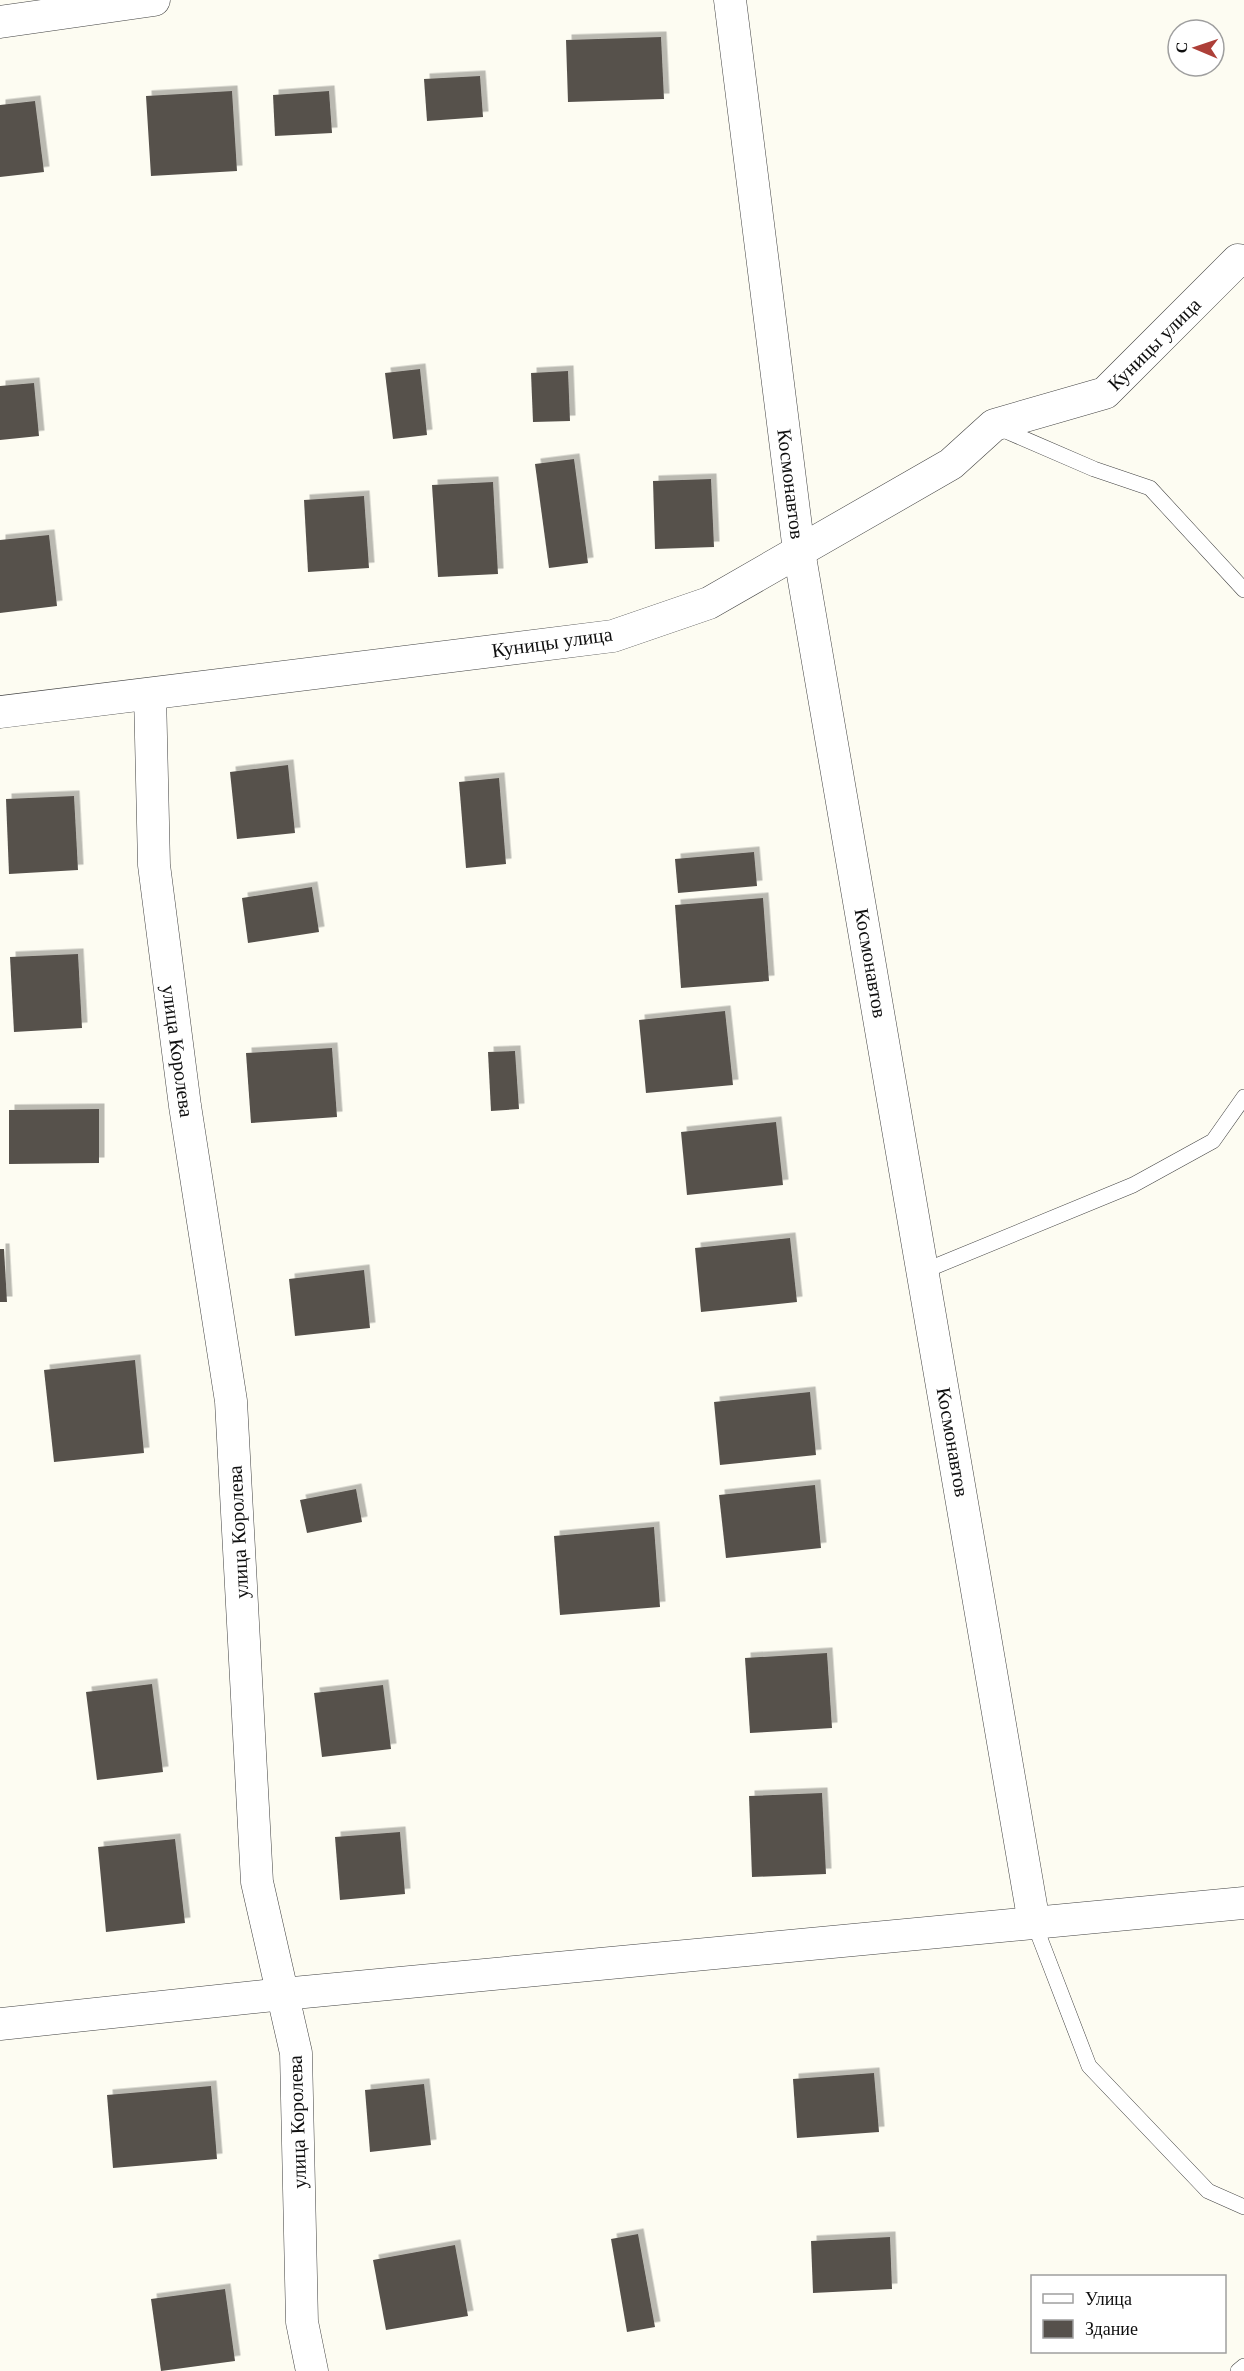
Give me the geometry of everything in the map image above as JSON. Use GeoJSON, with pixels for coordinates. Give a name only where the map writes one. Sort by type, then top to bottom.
{"type":"FeatureCollection","features":[{"type":"Feature","properties":{"kind":"street"},"geometry":{"type":"LineString","coordinates":[[0,22],[154,0]]}},
{"type":"Feature","properties":{"kind":"street","name":"Космонавтов"},"geometry":{"type":"LineString","coordinates":[[730,0],[799,551],[924,1270],[1034,1923]]}},
{"type":"Feature","properties":{"kind":"street","name":"Куницы улица"},"geometry":{"type":"LineString","coordinates":[[0,712],[613,636],[709,603],[951,464],[994,425],[1105,393],[1238,260],[1244,261]]}},
{"type":"Feature","properties":{"kind":"street","name":"улица Королева"},"geometry":{"type":"LineString","coordinates":[[150,694],[154,865],[186,1106],[231,1401],[257,1882],[297,2053],[302,2322],[312,2371]]}},
{"type":"Feature","properties":{"kind":"street"},"geometry":{"type":"LineString","coordinates":[[0,2024],[283,1994],[1244,1903]]}},
{"type":"Feature","properties":{"kind":"lane"},"geometry":{"type":"LineString","coordinates":[[994,425],[1094,469],[1150,488],[1244,590]]}},
{"type":"Feature","properties":{"kind":"lane"},"geometry":{"type":"LineString","coordinates":[[924,1270],[1133,1185],[1213,1141],[1244,1096]]}},
{"type":"Feature","properties":{"kind":"lane"},"geometry":{"type":"LineString","coordinates":[[1034,1923],[1089,2066],[1208,2191],[1244,2207]]}},
{"type":"Feature","properties":{"kind":"lane"},"geometry":{"type":"LineString","coordinates":[[1238,2371],[1244,2366]]}},
{"type":"Feature","properties":{"kind":"building"},"geometry":{"type":"Polygon","coordinates":[[[661,37],[664,99],[568,102],[566,40],[661,37]]]}},
{"type":"Feature","properties":{"kind":"building"},"geometry":{"type":"Polygon","coordinates":[[[480,76],[483,117],[427,121],[424,79],[480,76]]]}},
{"type":"Feature","properties":{"kind":"building"},"geometry":{"type":"Polygon","coordinates":[[[232,91],[237,171],[151,176],[146,96],[232,91]]]}},
{"type":"Feature","properties":{"kind":"building"},"geometry":{"type":"Polygon","coordinates":[[[329,91],[332,133],[275,136],[273,95],[329,91]]]}},
{"type":"Feature","properties":{"kind":"building"},"geometry":{"type":"Polygon","coordinates":[[[35,101],[44,172],[0,177],[0,105],[35,101]]]}},
{"type":"Feature","properties":{"kind":"building"},"geometry":{"type":"Polygon","coordinates":[[[420,369],[427,435],[393,439],[385,373],[420,369]]]}},
{"type":"Feature","properties":{"kind":"building"},"geometry":{"type":"Polygon","coordinates":[[[568,371],[570,421],[533,422],[531,373],[568,371]]]}},
{"type":"Feature","properties":{"kind":"building"},"geometry":{"type":"Polygon","coordinates":[[[34,383],[39,436],[0,440],[0,386],[34,383]]]}},
{"type":"Feature","properties":{"kind":"building"},"geometry":{"type":"Polygon","coordinates":[[[574,459],[588,563],[549,568],[535,464],[574,459]]]}},
{"type":"Feature","properties":{"kind":"building"},"geometry":{"type":"Polygon","coordinates":[[[711,479],[714,547],[655,549],[653,481],[711,479]]]}},
{"type":"Feature","properties":{"kind":"building"},"geometry":{"type":"Polygon","coordinates":[[[493,482],[498,574],[438,577],[432,485],[493,482]]]}},
{"type":"Feature","properties":{"kind":"building"},"geometry":{"type":"Polygon","coordinates":[[[364,496],[369,568],[308,572],[304,500],[364,496]]]}},
{"type":"Feature","properties":{"kind":"building"},"geometry":{"type":"Polygon","coordinates":[[[49,535],[57,606],[0,613],[0,540],[49,535]]]}},
{"type":"Feature","properties":{"kind":"building"},"geometry":{"type":"Polygon","coordinates":[[[288,765],[295,833],[237,839],[230,772],[288,765]]]}},
{"type":"Feature","properties":{"kind":"building"},"geometry":{"type":"Polygon","coordinates":[[[499,778],[506,864],[466,868],[459,782],[499,778]]]}},
{"type":"Feature","properties":{"kind":"building"},"geometry":{"type":"Polygon","coordinates":[[[74,796],[78,870],[9,874],[6,799],[74,796]]]}},
{"type":"Feature","properties":{"kind":"building"},"geometry":{"type":"Polygon","coordinates":[[[754,852],[757,886],[678,893],[675,859],[754,852]]]}},
{"type":"Feature","properties":{"kind":"building"},"geometry":{"type":"Polygon","coordinates":[[[312,887],[319,932],[248,943],[242,898],[312,887]]]}},
{"type":"Feature","properties":{"kind":"building"},"geometry":{"type":"Polygon","coordinates":[[[763,898],[769,981],[681,988],[675,905],[763,898]]]}},
{"type":"Feature","properties":{"kind":"building"},"geometry":{"type":"Polygon","coordinates":[[[78,954],[82,1028],[14,1032],[10,957],[78,954]]]}},
{"type":"Feature","properties":{"kind":"building"},"geometry":{"type":"Polygon","coordinates":[[[725,1011],[733,1085],[646,1093],[639,1020],[725,1011]]]}},
{"type":"Feature","properties":{"kind":"building"},"geometry":{"type":"Polygon","coordinates":[[[332,1048],[337,1117],[251,1123],[246,1053],[332,1048]]]}},
{"type":"Feature","properties":{"kind":"building"},"geometry":{"type":"Polygon","coordinates":[[[515,1051],[519,1109],[491,1111],[488,1052],[515,1051]]]}},
{"type":"Feature","properties":{"kind":"building"},"geometry":{"type":"Polygon","coordinates":[[[99,1109],[99,1163],[9,1164],[9,1110],[99,1109]]]}},
{"type":"Feature","properties":{"kind":"building"},"geometry":{"type":"Polygon","coordinates":[[[776,1122],[783,1185],[687,1195],[681,1132],[776,1122]]]}},
{"type":"Feature","properties":{"kind":"building"},"geometry":{"type":"Polygon","coordinates":[[[790,1238],[797,1302],[701,1312],[695,1248],[790,1238]]]}},
{"type":"Feature","properties":{"kind":"building"},"geometry":{"type":"Polygon","coordinates":[[[0,1249],[4,1249],[7,1302],[0,1302],[0,1249]]]}},
{"type":"Feature","properties":{"kind":"building"},"geometry":{"type":"Polygon","coordinates":[[[364,1270],[370,1328],[295,1336],[289,1279],[364,1270]]]}},
{"type":"Feature","properties":{"kind":"building"},"geometry":{"type":"Polygon","coordinates":[[[135,1360],[144,1453],[54,1462],[44,1370],[135,1360]]]}},
{"type":"Feature","properties":{"kind":"building"},"geometry":{"type":"Polygon","coordinates":[[[810,1392],[816,1455],[720,1465],[714,1402],[810,1392]]]}},
{"type":"Feature","properties":{"kind":"building"},"geometry":{"type":"Polygon","coordinates":[[[815,1485],[821,1548],[726,1558],[719,1495],[815,1485]]]}},
{"type":"Feature","properties":{"kind":"building"},"geometry":{"type":"Polygon","coordinates":[[[356,1489],[362,1522],[307,1533],[300,1500],[356,1489]]]}},
{"type":"Feature","properties":{"kind":"building"},"geometry":{"type":"Polygon","coordinates":[[[654,1527],[660,1607],[560,1615],[554,1536],[654,1527]]]}},
{"type":"Feature","properties":{"kind":"building"},"geometry":{"type":"Polygon","coordinates":[[[827,1653],[832,1728],[750,1733],[745,1658],[827,1653]]]}},
{"type":"Feature","properties":{"kind":"building"},"geometry":{"type":"Polygon","coordinates":[[[152,1684],[163,1772],[97,1780],[86,1692],[152,1684]]]}},
{"type":"Feature","properties":{"kind":"building"},"geometry":{"type":"Polygon","coordinates":[[[383,1685],[391,1749],[322,1757],[314,1693],[383,1685]]]}},
{"type":"Feature","properties":{"kind":"building"},"geometry":{"type":"Polygon","coordinates":[[[822,1793],[826,1874],[752,1877],[749,1796],[822,1793]]]}},
{"type":"Feature","properties":{"kind":"building"},"geometry":{"type":"Polygon","coordinates":[[[400,1832],[405,1894],[340,1900],[335,1837],[400,1832]]]}},
{"type":"Feature","properties":{"kind":"building"},"geometry":{"type":"Polygon","coordinates":[[[175,1839],[185,1923],[106,1932],[98,1847],[175,1839]]]}},
{"type":"Feature","properties":{"kind":"building"},"geometry":{"type":"Polygon","coordinates":[[[874,2073],[879,2132],[797,2138],[793,2079],[874,2073]]]}},
{"type":"Feature","properties":{"kind":"building"},"geometry":{"type":"Polygon","coordinates":[[[424,2084],[431,2145],[370,2152],[365,2090],[424,2084]]]}},
{"type":"Feature","properties":{"kind":"building"},"geometry":{"type":"Polygon","coordinates":[[[211,2086],[217,2159],[113,2168],[107,2095],[211,2086]]]}},
{"type":"Feature","properties":{"kind":"building"},"geometry":{"type":"Polygon","coordinates":[[[638,2234],[655,2327],[627,2332],[611,2239],[638,2234]]]}},
{"type":"Feature","properties":{"kind":"building"},"geometry":{"type":"Polygon","coordinates":[[[890,2237],[892,2289],[813,2293],[811,2241],[890,2237]]]}},
{"type":"Feature","properties":{"kind":"building"},"geometry":{"type":"Polygon","coordinates":[[[455,2245],[468,2316],[386,2330],[373,2260],[455,2245]]]}},
{"type":"Feature","properties":{"kind":"building"},"geometry":{"type":"Polygon","coordinates":[[[225,2289],[235,2361],[161,2371],[151,2299],[225,2289]]]}}]}
